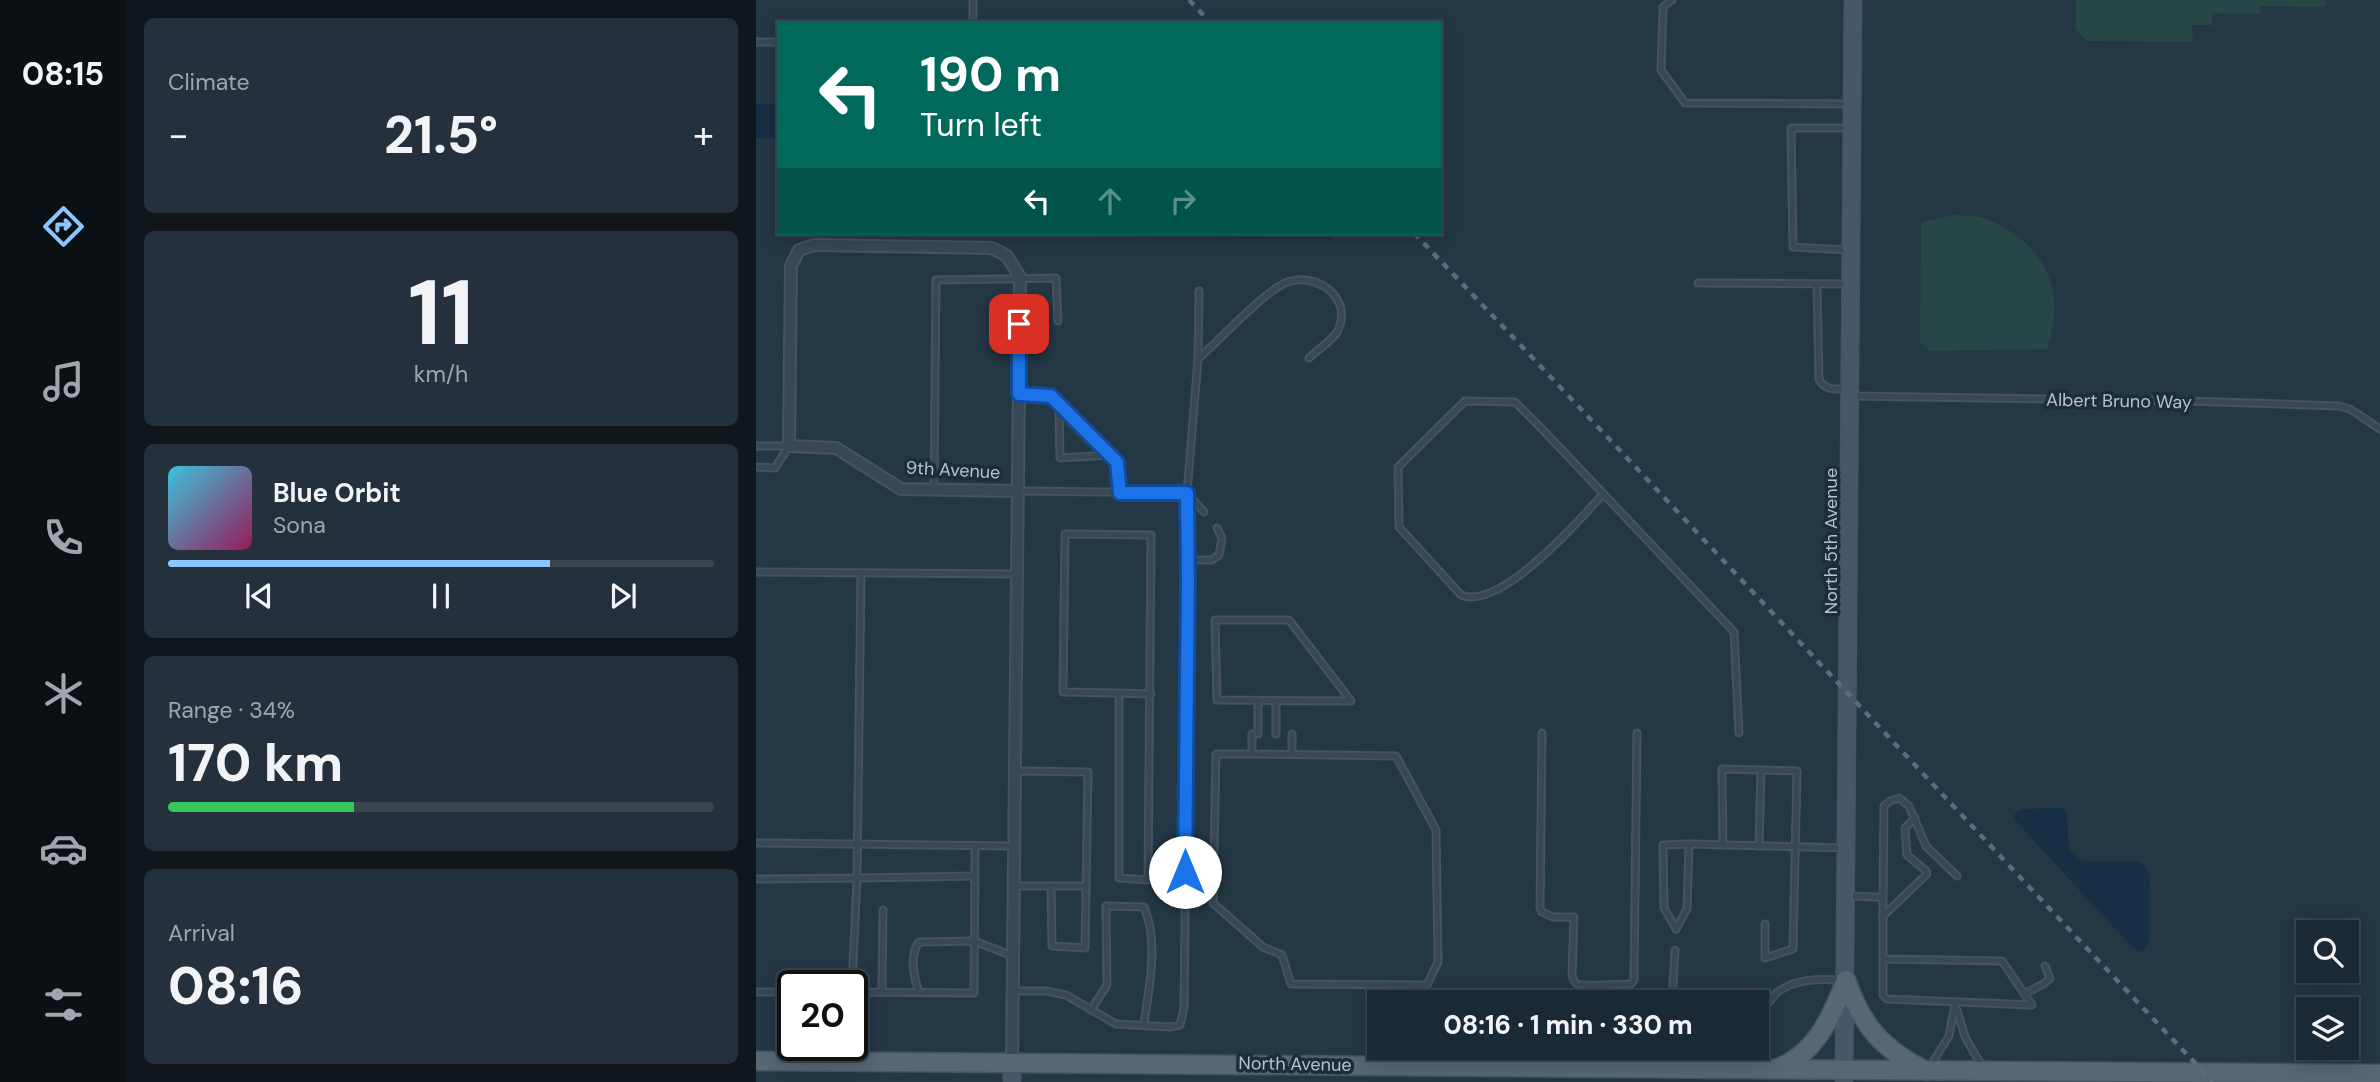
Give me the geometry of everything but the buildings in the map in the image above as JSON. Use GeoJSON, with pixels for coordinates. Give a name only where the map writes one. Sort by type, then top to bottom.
{"type":"FeatureCollection","features":[{"type":"Feature","properties":{"kind":"main road"},"geometry":{"type":"LineString","coordinates":[[1773,1070],[1798,1058],[1811,1046],[1832,1014],[1846,980]]}},
{"type":"Feature","properties":{"kind":"main road"},"geometry":{"type":"LineString","coordinates":[[1846,980],[1856,1007],[1878,1039],[1890,1050],[1927,1072]]}},
{"type":"Feature","properties":{"kind":"main road","name":"North Avenue"},"geometry":{"type":"LineString","coordinates":[[756,1061],[1773,1070],[1844,1076],[1984,1070],[2380,1074]]}},
{"type":"Feature","properties":{"kind":"street","name":"North 5th Avenue"},"geometry":{"type":"LineString","coordinates":[[1844,1076],[1853,0]]}},
{"type":"Feature","properties":{"kind":"street"},"geometry":{"type":"LineString","coordinates":[[789,446],[791,266],[799,250],[815,245],[992,248],[1007,256],[1020,277]]}},
{"type":"Feature","properties":{"kind":"street","name":"9th Avenue"},"geometry":{"type":"LineString","coordinates":[[1012,1082],[1020,277]]}},
{"type":"Feature","properties":{"kind":"street","name":"9th Avenue"},"geometry":{"type":"LineString","coordinates":[[789,446],[836,448],[901,489],[1018,491]]}},
{"type":"Feature","properties":{"kind":"lane"},"geometry":{"type":"LineString","coordinates":[[973,0],[973,21]]}},
{"type":"Feature","properties":{"kind":"lane"},"geometry":{"type":"LineString","coordinates":[[1672,0],[1663,7],[1661,71],[1685,103],[1853,104]]}},
{"type":"Feature","properties":{"kind":"lane"},"geometry":{"type":"LineString","coordinates":[[756,42],[777,42]]}},
{"type":"Feature","properties":{"kind":"lane"},"geometry":{"type":"LineString","coordinates":[[1852,128],[1791,128],[1793,247],[1852,250]]}},
{"type":"Feature","properties":{"kind":"lane"},"geometry":{"type":"LineString","coordinates":[[934,490],[936,280],[1056,278],[1058,321]]}},
{"type":"Feature","properties":{"kind":"lane"},"geometry":{"type":"LineString","coordinates":[[1198,359],[1270,293],[1284,284],[1309,279],[1321,283],[1331,292],[1339,305],[1340,322],[1336,333],[1309,358]]}},
{"type":"Feature","properties":{"kind":"lane"},"geometry":{"type":"LineString","coordinates":[[1698,283],[1851,284]]}},
{"type":"Feature","properties":{"kind":"lane","name":"Albert Bruno Way"},"geometry":{"type":"LineString","coordinates":[[1817,284],[1819,379],[1821,385],[1828,388],[1851,393],[2235,404],[2327,404],[2350,409],[2380,429]]}},
{"type":"Feature","properties":{"kind":"lane"},"geometry":{"type":"LineString","coordinates":[[1013,990],[1046,991],[1066,995],[1116,1024],[1170,1027],[1180,1025],[1184,1008],[1187,493],[1198,359],[1199,291]]}},
{"type":"Feature","properties":{"kind":"lane"},"geometry":{"type":"LineString","coordinates":[[1019,394],[1051,396],[1117,462],[1120,493]]}},
{"type":"Feature","properties":{"kind":"lane"},"geometry":{"type":"LineString","coordinates":[[1603,494],[1512,582],[1494,592],[1467,597],[1461,595],[1399,527],[1398,467],[1465,401],[1515,402],[1603,494],[1734,632],[1739,733]]}},
{"type":"Feature","properties":{"kind":"lane"},"geometry":{"type":"LineString","coordinates":[[1059,405],[1060,458],[1110,455]]}},
{"type":"Feature","properties":{"kind":"lane"},"geometry":{"type":"LineString","coordinates":[[756,446],[789,446]]}},
{"type":"Feature","properties":{"kind":"lane"},"geometry":{"type":"LineString","coordinates":[[756,467],[775,468],[789,446]]}},
{"type":"Feature","properties":{"kind":"lane"},"geometry":{"type":"LineString","coordinates":[[1018,491],[1187,493],[1204,512]]}},
{"type":"Feature","properties":{"kind":"lane"},"geometry":{"type":"LineString","coordinates":[[1188,560],[1212,560],[1219,555],[1222,538],[1217,528]]}},
{"type":"Feature","properties":{"kind":"lane"},"geometry":{"type":"LineString","coordinates":[[1119,693],[1119,878],[1148,880],[1150,694],[1151,535],[1065,534],[1063,692],[1119,693],[1150,694]]}},
{"type":"Feature","properties":{"kind":"lane"},"geometry":{"type":"LineString","coordinates":[[756,572],[1017,575]]}},
{"type":"Feature","properties":{"kind":"lane"},"geometry":{"type":"LineString","coordinates":[[853,970],[857,878],[861,573]]}},
{"type":"Feature","properties":{"kind":"lane"},"geometry":{"type":"LineString","coordinates":[[1215,620],[1289,620],[1351,701],[1276,701],[1217,700],[1215,620]]}},
{"type":"Feature","properties":{"kind":"lane"},"geometry":{"type":"LineString","coordinates":[[1252,754],[1258,701]]}},
{"type":"Feature","properties":{"kind":"lane"},"geometry":{"type":"LineString","coordinates":[[1276,701],[1276,734]]}},
{"type":"Feature","properties":{"kind":"lane"},"geometry":{"type":"LineString","coordinates":[[1542,733],[1540,908],[1542,912],[1553,917],[1574,917],[1574,981],[1578,984],[1630,984],[1633,980],[1637,733]]}},
{"type":"Feature","properties":{"kind":"lane"},"geometry":{"type":"LineString","coordinates":[[1292,734],[1292,754]]}},
{"type":"Feature","properties":{"kind":"lane"},"geometry":{"type":"LineString","coordinates":[[1216,754],[1252,754],[1396,756],[1436,830],[1438,962],[1427,985],[1291,984],[1282,955],[1263,947],[1213,903],[1216,754]]}},
{"type":"Feature","properties":{"kind":"lane"},"geometry":{"type":"LineString","coordinates":[[1723,845],[1722,769],[1797,771],[1793,949],[1765,958],[1765,924]]}},
{"type":"Feature","properties":{"kind":"lane"},"geometry":{"type":"LineString","coordinates":[[1759,846],[1760,770]]}},
{"type":"Feature","properties":{"kind":"lane"},"geometry":{"type":"LineString","coordinates":[[1016,771],[1088,772],[1085,948],[1052,946],[1051,886]]}},
{"type":"Feature","properties":{"kind":"lane"},"geometry":{"type":"LineString","coordinates":[[1883,959],[2002,961],[2032,1005],[1955,1004],[1886,999],[1883,995],[1882,901],[1884,806],[1889,801],[1899,798],[1909,806],[1926,846],[1957,876]]}},
{"type":"Feature","properties":{"kind":"lane"},"geometry":{"type":"LineString","coordinates":[[1883,916],[1927,874],[1907,855],[1905,828],[1915,818]]}},
{"type":"Feature","properties":{"kind":"lane"},"geometry":{"type":"LineString","coordinates":[[756,843],[1015,846]]}},
{"type":"Feature","properties":{"kind":"lane"},"geometry":{"type":"LineString","coordinates":[[1689,844],[1687,909],[1676,929],[1664,908],[1663,845],[1689,844],[1847,848]]}},
{"type":"Feature","properties":{"kind":"lane"},"geometry":{"type":"LineString","coordinates":[[868,992],[974,993],[975,845]]}},
{"type":"Feature","properties":{"kind":"lane"},"geometry":{"type":"LineString","coordinates":[[756,879],[975,876]]}},
{"type":"Feature","properties":{"kind":"lane"},"geometry":{"type":"LineString","coordinates":[[1014,886],[1086,886]]}},
{"type":"Feature","properties":{"kind":"lane"},"geometry":{"type":"LineString","coordinates":[[1847,896],[1879,897],[1882,901]]}},
{"type":"Feature","properties":{"kind":"lane"},"geometry":{"type":"LineString","coordinates":[[1091,1010],[1107,985],[1106,906],[1144,906],[1150,921],[1151,968],[1144,1024]]}},
{"type":"Feature","properties":{"kind":"lane"},"geometry":{"type":"LineString","coordinates":[[881,992],[883,910]]}},
{"type":"Feature","properties":{"kind":"lane"},"geometry":{"type":"LineString","coordinates":[[919,992],[914,974],[915,947],[919,942],[974,941],[1013,956]]}},
{"type":"Feature","properties":{"kind":"lane"},"geometry":{"type":"LineString","coordinates":[[1673,990],[1675,950]]}},
{"type":"Feature","properties":{"kind":"lane"},"geometry":{"type":"LineString","coordinates":[[2024,994],[2050,978],[2045,967]]}},
{"type":"Feature","properties":{"kind":"lane"},"geometry":{"type":"LineString","coordinates":[[1769,1004],[1779,992],[1808,980],[1846,980]]}},
{"type":"Feature","properties":{"kind":"lane"},"geometry":{"type":"LineString","coordinates":[[756,992],[777,992]]}},
{"type":"Feature","properties":{"kind":"lane"},"geometry":{"type":"LineString","coordinates":[[1955,1004],[1965,1037],[1984,1070]]}},
{"type":"Feature","properties":{"kind":"lane"},"geometry":{"type":"LineString","coordinates":[[1927,1072],[1949,1036],[1955,1004]]}},
{"type":"Feature","properties":{"kind":"green space"},"geometry":{"type":"Polygon","coordinates":[[[2076,0],[2325,0],[2325,7],[2261,6],[2260,14],[2212,13],[2212,25],[2192,25],[2193,42],[2087,41],[2076,29],[2076,0]]]}},
{"type":"Feature","properties":{"kind":"green space"},"geometry":{"type":"Polygon","coordinates":[[[1955,215],[1975,216],[2006,229],[2037,255],[2052,288],[2053,327],[2047,349],[1930,351],[1920,342],[1921,222],[1955,215]]]}},
{"type":"Feature","properties":{"kind":"water"},"geometry":{"type":"Polygon","coordinates":[[[756,104],[777,104],[777,139],[756,138],[756,104]]]}},
{"type":"Feature","properties":{"kind":"water"},"geometry":{"type":"Polygon","coordinates":[[[1066,235],[1334,235],[1331,239],[1066,235]]]}},
{"type":"Feature","properties":{"kind":"water"},"geometry":{"type":"Polygon","coordinates":[[[2062,808],[2067,813],[2069,850],[2078,859],[2136,862],[2144,865],[2149,872],[2149,941],[2143,952],[2132,947],[2016,821],[2014,815],[2021,809],[2062,808]]]}},
{"type":"Feature","properties":{"kind":"railway"},"geometry":{"type":"LineString","coordinates":[[1189,0],[1209,21]]}},
{"type":"Feature","properties":{"kind":"railway"},"geometry":{"type":"LineString","coordinates":[[1416,235],[2213,1082]]}},
{"type":"Feature","properties":{"kind":"route"},"geometry":{"type":"LineString","coordinates":[[1019,324],[1019,394],[1051,396],[1117,462],[1120,493],[1187,493],[1185,872]]}}]}
